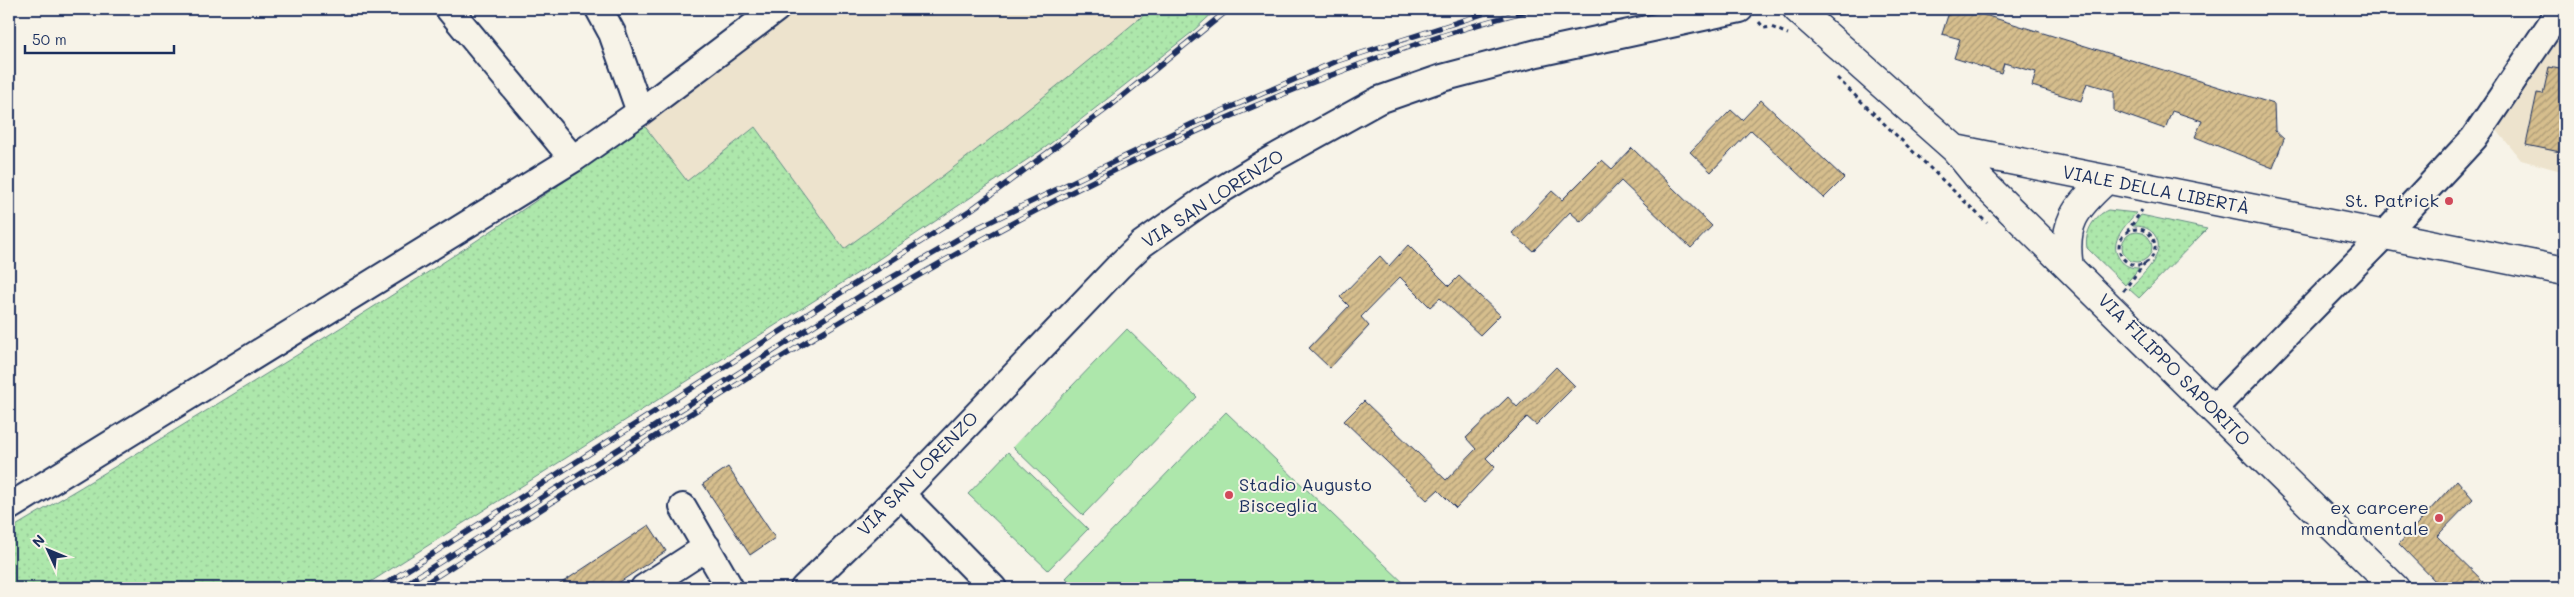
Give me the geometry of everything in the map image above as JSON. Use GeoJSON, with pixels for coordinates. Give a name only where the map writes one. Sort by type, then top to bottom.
{"type":"FeatureCollection","features":[{"type":"Feature","properties":{"kind":"main road","name":"VIALE DELLA LIBERTÀ"},"geometry":{"type":"LineString","coordinates":[[1797,9],[1955,149],[2565,271]]}},
{"type":"Feature","properties":{"kind":"main road","name":"VIA FILIPPO SAPORITO"},"geometry":{"type":"LineString","coordinates":[[1955,149],[1982,182],[2395,588]]}},
{"type":"Feature","properties":{"kind":"main road"},"geometry":{"type":"LineString","coordinates":[[2069,267],[2066,246],[2070,220],[2082,201],[2106,180]]}},
{"type":"Feature","properties":{"kind":"street"},"geometry":{"type":"LineString","coordinates":[[449,9],[573,159]]}},
{"type":"Feature","properties":{"kind":"street"},"geometry":{"type":"LineString","coordinates":[[9,507],[573,159],[640,112],[776,9]]}},
{"type":"Feature","properties":{"kind":"street","name":"VIA SAN LORENZO"},"geometry":{"type":"LineString","coordinates":[[804,588],[901,494],[1142,244],[1203,201],[1267,162],[1379,100],[1442,78],[1536,53],[1740,9]]}},
{"type":"Feature","properties":{"kind":"street"},"geometry":{"type":"LineString","coordinates":[[2213,409],[2384,235],[2474,138],[2561,9]]}},
{"type":"Feature","properties":{"kind":"street"},"geometry":{"type":"LineString","coordinates":[[607,12],[612,32],[640,112]]}},
{"type":"Feature","properties":{"kind":"street"},"geometry":{"type":"LineString","coordinates":[[901,494],[993,588]]}},
{"type":"Feature","properties":{"kind":"street"},"geometry":{"type":"LineString","coordinates":[[683,507],[730,588]]}},
{"type":"Feature","properties":{"kind":"street"},"geometry":{"type":"LineString","coordinates":[[644,588],[707,547]]}},
{"type":"Feature","properties":{"kind":"path"},"geometry":{"type":"LineString","coordinates":[[2109,306],[2154,255],[2155,243],[2149,233],[2144,230],[2132,229],[2122,236],[2120,254],[2128,263],[2133,265],[2145,263]]}},
{"type":"Feature","properties":{"kind":"shaded area"},"geometry":{"type":"Polygon","coordinates":[[[795,9],[1157,9],[940,179],[844,249],[755,127],[687,181],[643,124],[795,9]]]}},
{"type":"Feature","properties":{"kind":"shaded area"},"geometry":{"type":"Polygon","coordinates":[[[2565,17],[2565,172],[2521,160],[2492,124],[2565,17]]]}},
{"type":"Feature","properties":{"kind":"green space"},"geometry":{"type":"Polygon","coordinates":[[[1151,9],[1217,9],[1191,33],[1046,147],[864,269],[361,588],[9,588],[9,530],[297,355],[429,272],[559,185],[643,124],[687,181],[755,127],[844,249],[1000,132],[1151,9]]]}},
{"type":"Feature","properties":{"kind":"green space"},"geometry":{"type":"Polygon","coordinates":[[[2108,210],[2136,213],[2123,228],[2116,246],[2116,252],[2125,265],[2139,268],[2125,285],[2087,248],[2087,236],[2091,225],[2098,216],[2108,210]]]}},
{"type":"Feature","properties":{"kind":"green space"},"geometry":{"type":"Polygon","coordinates":[[[2141,215],[2207,229],[2139,298],[2129,289],[2152,264],[2158,249],[2158,241],[2152,232],[2144,227],[2133,226],[2141,215]]]}},
{"type":"Feature","properties":{"kind":"green space"},"geometry":{"type":"Polygon","coordinates":[[[2137,232],[2143,233],[2151,241],[2151,253],[2143,261],[2137,262],[2131,261],[2123,253],[2122,247],[2123,241],[2131,233],[2137,232]]]}},
{"type":"Feature","properties":{"kind":"green space"},"geometry":{"type":"Polygon","coordinates":[[[1127,329],[1197,397],[1083,515],[1013,447],[1127,329]]]}},
{"type":"Feature","properties":{"kind":"green space","name":"Stadio Augusto Bisceglia"},"geometry":{"type":"Polygon","coordinates":[[[1226,412],[1409,588],[1077,588],[1066,578],[1226,412]]]}},
{"type":"Feature","properties":{"kind":"green space"},"geometry":{"type":"Polygon","coordinates":[[[1008,452],[1088,529],[1048,570],[968,494],[1008,452]]]}},
{"type":"Feature","properties":{"kind":"building"},"geometry":{"type":"Polygon","coordinates":[[[1950,9],[1965,9],[2274,104],[2275,131],[2284,139],[2273,168],[2195,137],[2202,121],[2172,111],[2165,129],[2114,111],[2114,91],[2087,83],[2081,101],[2032,86],[2036,72],[2004,63],[2001,73],[1954,58],[1960,39],[1942,34],[1950,9]]]}},
{"type":"Feature","properties":{"kind":"building"},"geometry":{"type":"Polygon","coordinates":[[[2549,67],[2565,70],[2565,153],[2526,145],[2537,93],[2543,94],[2549,67]]]}},
{"type":"Feature","properties":{"kind":"building"},"geometry":{"type":"Polygon","coordinates":[[[1761,100],[1844,178],[1824,198],[1751,130],[1711,172],[1690,152],[1731,110],[1742,120],[1761,100]]]}},
{"type":"Feature","properties":{"kind":"building"},"geometry":{"type":"Polygon","coordinates":[[[1632,148],[1712,226],[1691,248],[1621,181],[1581,222],[1570,212],[1533,251],[1512,233],[1552,191],[1562,200],[1602,160],[1612,169],[1632,148]]]}},
{"type":"Feature","properties":{"kind":"building"},"geometry":{"type":"Polygon","coordinates":[[[1408,245],[1449,286],[1459,276],[1500,315],[1480,335],[1440,298],[1430,307],[1400,277],[1361,317],[1369,326],[1330,368],[1309,348],[1349,306],[1340,297],[1380,256],[1389,266],[1408,245]]]}},
{"type":"Feature","properties":{"kind":"building"},"geometry":{"type":"Polygon","coordinates":[[[1556,367],[1575,386],[1536,425],[1527,417],[1486,458],[1495,467],[1456,508],[1438,490],[1427,500],[1344,421],[1364,401],[1446,480],[1476,449],[1466,438],[1508,397],[1517,407],[1556,367]]]}},
{"type":"Feature","properties":{"kind":"building"},"geometry":{"type":"Polygon","coordinates":[[[728,467],[775,538],[750,555],[703,484],[728,467]]]}},
{"type":"Feature","properties":{"kind":"building","name":"ex carcere mandamentale"},"geometry":{"type":"Polygon","coordinates":[[[2457,480],[2473,499],[2437,536],[2490,588],[2442,588],[2399,544],[2457,480]]]}},
{"type":"Feature","properties":{"kind":"building"},"geometry":{"type":"Polygon","coordinates":[[[649,525],[666,551],[611,588],[554,588],[649,525]]]}},
{"type":"Feature","properties":{"kind":"railway"},"geometry":{"type":"LineString","coordinates":[[379,588],[972,209],[1109,107],[1229,9]]}},
{"type":"Feature","properties":{"kind":"railway"},"geometry":{"type":"LineString","coordinates":[[399,588],[860,296],[977,228],[1192,124],[1337,61],[1498,9]]}},
{"type":"Feature","properties":{"kind":"railway"},"geometry":{"type":"LineString","coordinates":[[418,588],[750,377],[861,309],[975,244],[1090,182],[1208,126],[1329,76],[1431,39],[1535,9]]}},
{"type":"Feature","properties":{"kind":"place","name":"St. Patrick"},"geometry":{"type":"Point","coordinates":[2449,201]}},
{"type":"Feature","properties":{"kind":"place","name":"Stadio Augusto Bisceglia"},"geometry":{"type":"Point","coordinates":[1229,495]}},
{"type":"Feature","properties":{"kind":"place","name":"ex carcere mandamentale"},"geometry":{"type":"Point","coordinates":[2439,518]}}]}
